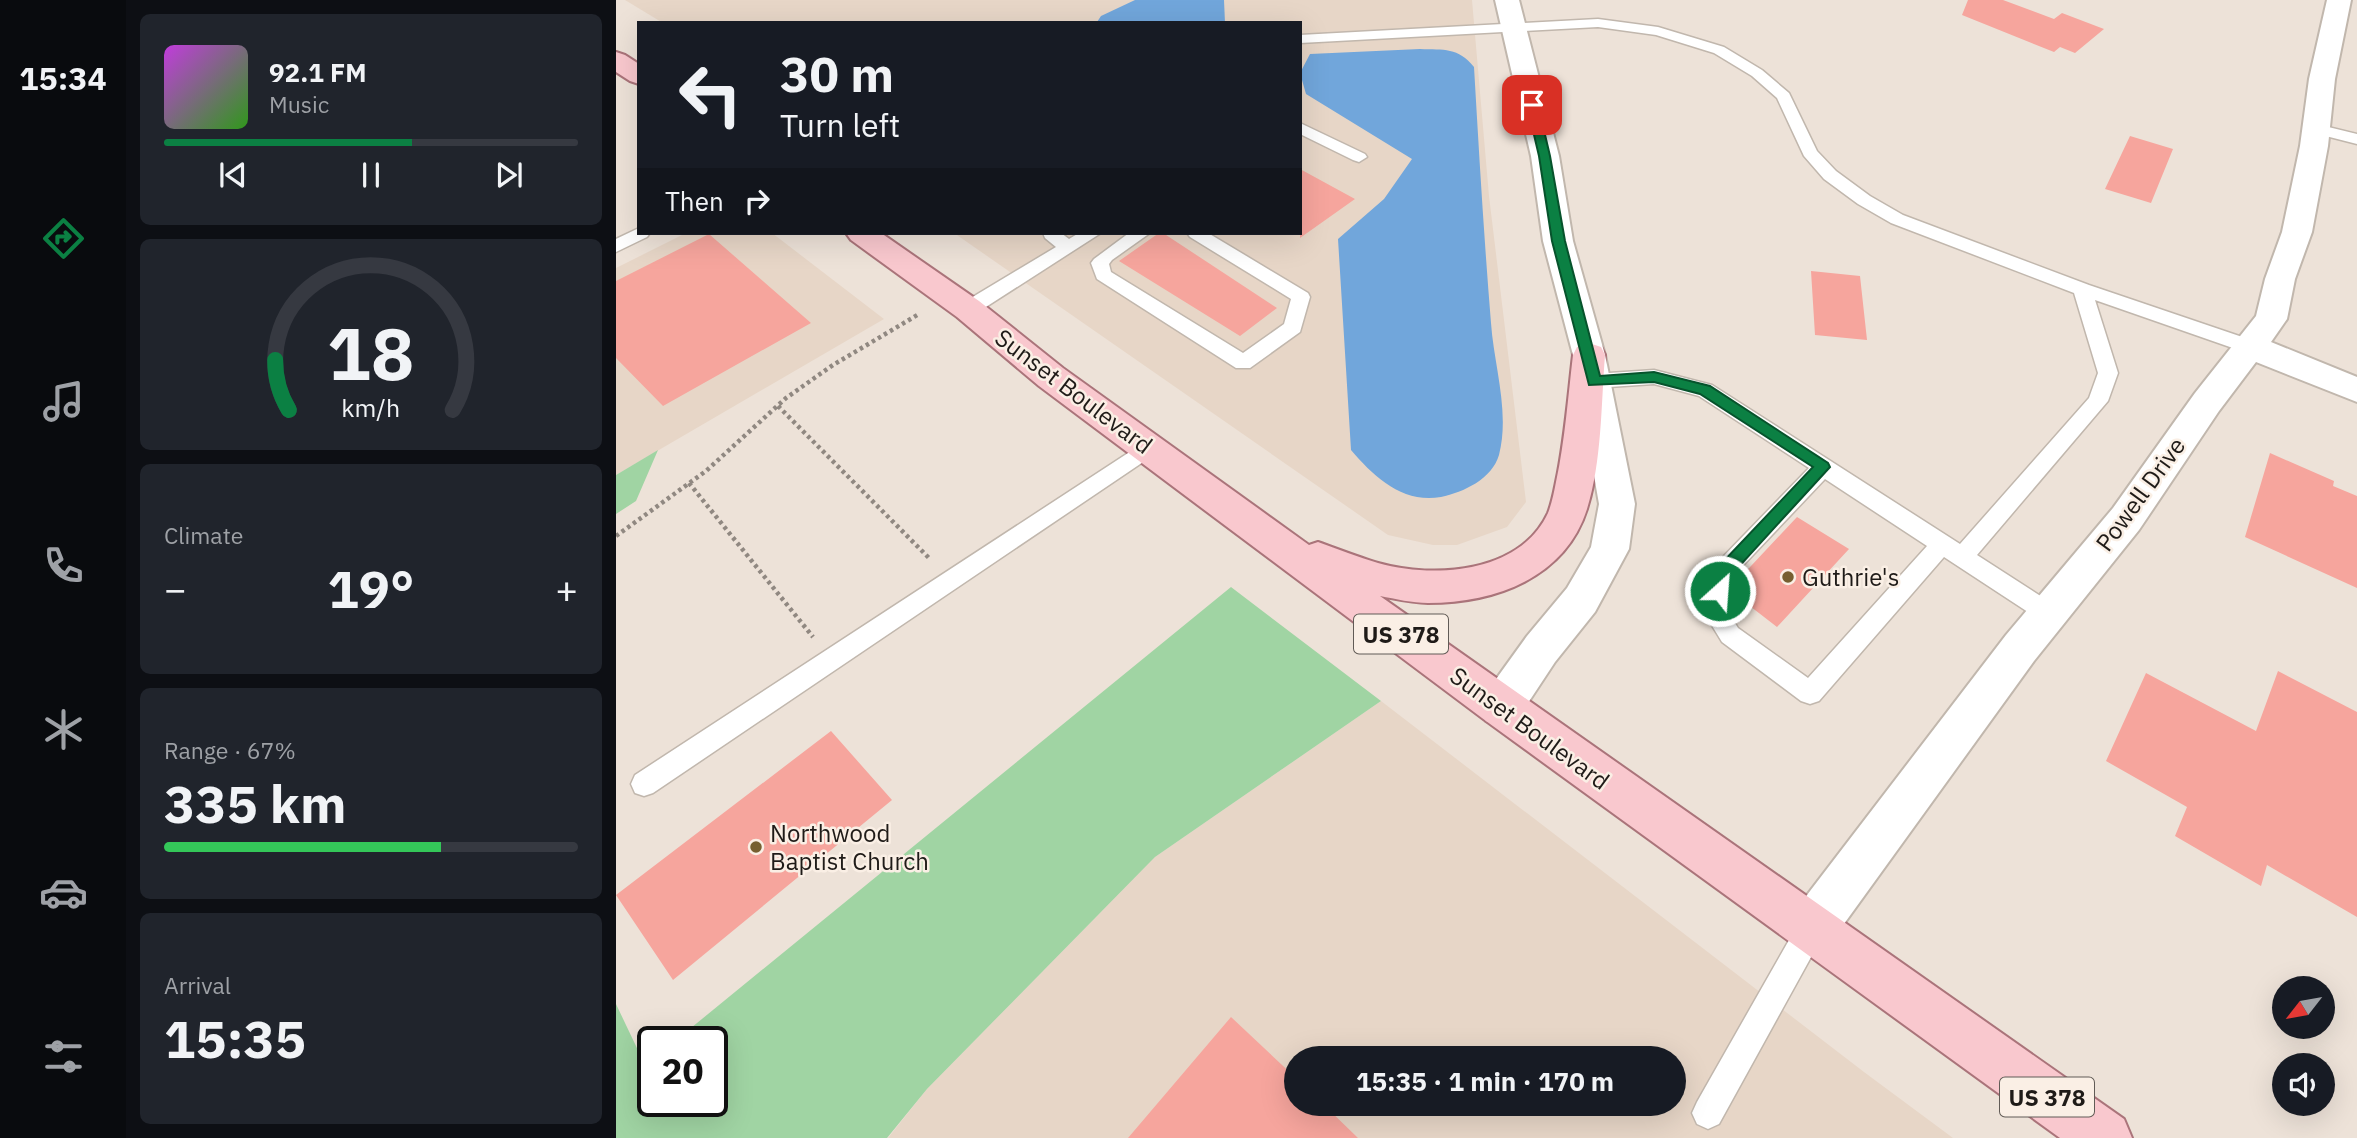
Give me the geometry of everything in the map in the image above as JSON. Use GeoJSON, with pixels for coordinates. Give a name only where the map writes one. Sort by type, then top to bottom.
{"type":"FeatureCollection","features":[{"type":"Feature","properties":{"kind":"main road","name":"Sunset Boulevard"},"geometry":{"type":"LineString","coordinates":[[863,235],[959,302],[1051,377],[1501,707],[2105,1138]]}},
{"type":"Feature","properties":{"kind":"main road"},"geometry":{"type":"LineString","coordinates":[[1264,533],[1334,565],[1380,580],[1426,587],[1471,584],[1524,564],[1551,543],[1568,510],[1580,452],[1591,368]]}},
{"type":"Feature","properties":{"kind":"street","name":"Powell Drive"},"geometry":{"type":"LineString","coordinates":[[1811,929],[2048,613],[2126,519],[2207,402],[2270,319],[2280,279],[2297,232],[2316,130],[2322,79],[2339,0]]}},
{"type":"Feature","properties":{"kind":"street"},"geometry":{"type":"LineString","coordinates":[[1501,707],[1541,649],[1581,600],[1611,549],[1617,504],[1591,368],[1558,241],[1545,156],[1511,14]]}},
{"type":"Feature","properties":{"kind":"street"},"geometry":{"type":"LineString","coordinates":[[2250,347],[2357,390]]}},
{"type":"Feature","properties":{"kind":"lane"},"geometry":{"type":"LineString","coordinates":[[1302,39],[1511,14],[1658,31],[1719,50],[1757,73],[1784,96],[1810,153],[1830,175],[1864,200],[1897,219],[2082,289],[2250,347]]}},
{"type":"Feature","properties":{"kind":"lane"},"geometry":{"type":"LineString","coordinates":[[1302,129],[1359,157]]}},
{"type":"Feature","properties":{"kind":"lane"},"geometry":{"type":"LineString","coordinates":[[2316,130],[2357,139]]}},
{"type":"Feature","properties":{"kind":"lane"},"geometry":{"type":"LineString","coordinates":[[616,246],[637,235]]}},
{"type":"Feature","properties":{"kind":"lane"},"geometry":{"type":"LineString","coordinates":[[1053,235],[1068,247]]}},
{"type":"Feature","properties":{"kind":"lane"},"geometry":{"type":"LineString","coordinates":[[959,302],[1089,235]]}},
{"type":"Feature","properties":{"kind":"lane"},"geometry":{"type":"LineString","coordinates":[[1138,235],[1106,256],[1100,263],[1103,275],[1243,363],[1293,327],[1301,297],[1199,235]]}},
{"type":"Feature","properties":{"kind":"lane"},"geometry":{"type":"LineString","coordinates":[[1962,557],[2098,401],[2108,373],[2082,289]]}},
{"type":"Feature","properties":{"kind":"lane"},"geometry":{"type":"LineString","coordinates":[[1591,368],[1654,377],[1705,390],[2048,613]]}},
{"type":"Feature","properties":{"kind":"lane"},"geometry":{"type":"LineString","coordinates":[[644,784],[1148,448]]}},
{"type":"Feature","properties":{"kind":"lane"},"geometry":{"type":"LineString","coordinates":[[1823,467],[1725,570],[1715,611],[1730,635],[1810,693],[1942,544]]}},
{"type":"Feature","properties":{"kind":"lane"},"geometry":{"type":"LineString","coordinates":[[1708,1113],[1811,929]]}},
{"type":"Feature","properties":{"kind":"path"},"geometry":{"type":"LineString","coordinates":[[616,536],[706,471],[778,406],[832,365],[959,302]]}},
{"type":"Feature","properties":{"kind":"path"},"geometry":{"type":"LineString","coordinates":[[778,406],[951,580]]}},
{"type":"Feature","properties":{"kind":"path"},"geometry":{"type":"LineString","coordinates":[[689,483],[831,660]]}},
{"type":"Feature","properties":{"kind":"shaded area"},"geometry":{"type":"Polygon","coordinates":[[[625,0],[1472,0],[1489,196],[1526,502],[1507,527],[1457,545],[1433,545],[1388,535],[957,235],[1302,235],[1302,21],[660,21],[625,0]]]}},
{"type":"Feature","properties":{"kind":"shaded area"},"geometry":{"type":"Polygon","coordinates":[[[682,235],[775,235],[884,319],[616,475],[616,268],[682,235]]]}},
{"type":"Feature","properties":{"kind":"shaded area"},"geometry":{"type":"Polygon","coordinates":[[[1381,701],[1953,1138],[888,1138],[927,1089],[1155,857],[1381,701]]]}},
{"type":"Feature","properties":{"kind":"green space"},"geometry":{"type":"Polygon","coordinates":[[[658,450],[636,501],[616,514],[616,475],[658,450]]]}},
{"type":"Feature","properties":{"kind":"green space"},"geometry":{"type":"Polygon","coordinates":[[[1231,587],[1381,701],[1155,857],[927,1089],[887,1138],[616,1138],[616,1004],[637,1048],[637,1117],[728,1117],[728,1026],[693,1026],[1231,587]]]}},
{"type":"Feature","properties":{"kind":"water"},"geometry":{"type":"Polygon","coordinates":[[[1135,0],[1224,0],[1225,21],[1098,21],[1101,16],[1135,0]]]}},
{"type":"Feature","properties":{"kind":"water"},"geometry":{"type":"Polygon","coordinates":[[[1443,50],[1462,56],[1474,67],[1491,323],[1503,422],[1499,455],[1490,471],[1484,478],[1459,492],[1427,498],[1402,492],[1369,470],[1351,450],[1338,239],[1384,199],[1412,159],[1306,94],[1302,69],[1310,54],[1443,50]]]}},
{"type":"Feature","properties":{"kind":"building"},"geometry":{"type":"Polygon","coordinates":[[[1968,0],[2003,0],[2054,19],[2062,13],[2104,29],[2075,53],[2060,47],[2054,52],[1962,15],[1968,0]]]}},
{"type":"Feature","properties":{"kind":"building"},"geometry":{"type":"Polygon","coordinates":[[[2130,136],[2173,149],[2151,203],[2105,189],[2130,136]]]}},
{"type":"Feature","properties":{"kind":"building"},"geometry":{"type":"Polygon","coordinates":[[[1302,170],[1355,199],[1300,238],[1302,235],[1302,170]]]}},
{"type":"Feature","properties":{"kind":"building"},"geometry":{"type":"Polygon","coordinates":[[[710,235],[811,323],[663,406],[616,358],[616,281],[710,235]]]}},
{"type":"Feature","properties":{"kind":"building"},"geometry":{"type":"Polygon","coordinates":[[[1156,235],[1166,235],[1277,308],[1240,336],[1119,261],[1156,235]]]}},
{"type":"Feature","properties":{"kind":"building"},"geometry":{"type":"Polygon","coordinates":[[[1811,271],[1860,276],[1867,340],[1815,335],[1811,271]]]}},
{"type":"Feature","properties":{"kind":"building"},"geometry":{"type":"Polygon","coordinates":[[[2270,453],[2334,481],[2333,486],[2357,496],[2357,588],[2245,537],[2270,453]]]}},
{"type":"Feature","properties":{"kind":"building"},"geometry":{"type":"Polygon","coordinates":[[[1797,517],[1849,549],[1777,627],[1733,593],[1736,582],[1797,517]]]}},
{"type":"Feature","properties":{"kind":"building"},"geometry":{"type":"Polygon","coordinates":[[[2278,671],[2357,712],[2357,917],[2267,865],[2261,886],[2175,836],[2187,807],[2106,761],[2146,673],[2256,731],[2278,671]]]}},
{"type":"Feature","properties":{"kind":"building","name":"Northwood Baptist Church"},"geometry":{"type":"Polygon","coordinates":[[[831,731],[892,800],[673,980],[616,895],[831,731]]]}},
{"type":"Feature","properties":{"kind":"building"},"geometry":{"type":"Polygon","coordinates":[[[1231,1017],[1284,1067],[1284,1116],[1335,1116],[1358,1138],[1128,1138],[1231,1017]]]}},
{"type":"Feature","properties":{"kind":"place","name":"Guthrie's"},"geometry":{"type":"Point","coordinates":[1788,577]}},
{"type":"Feature","properties":{"kind":"place","name":"Northwood Baptist Church"},"geometry":{"type":"Point","coordinates":[756,847]}},
{"type":"Feature","properties":{"kind":"route"},"geometry":{"type":"LineString","coordinates":[[1532,105],[1545,156],[1558,241],[1594,382],[1654,377],[1705,390],[1823,467],[1725,570],[1720,591]]}}]}
